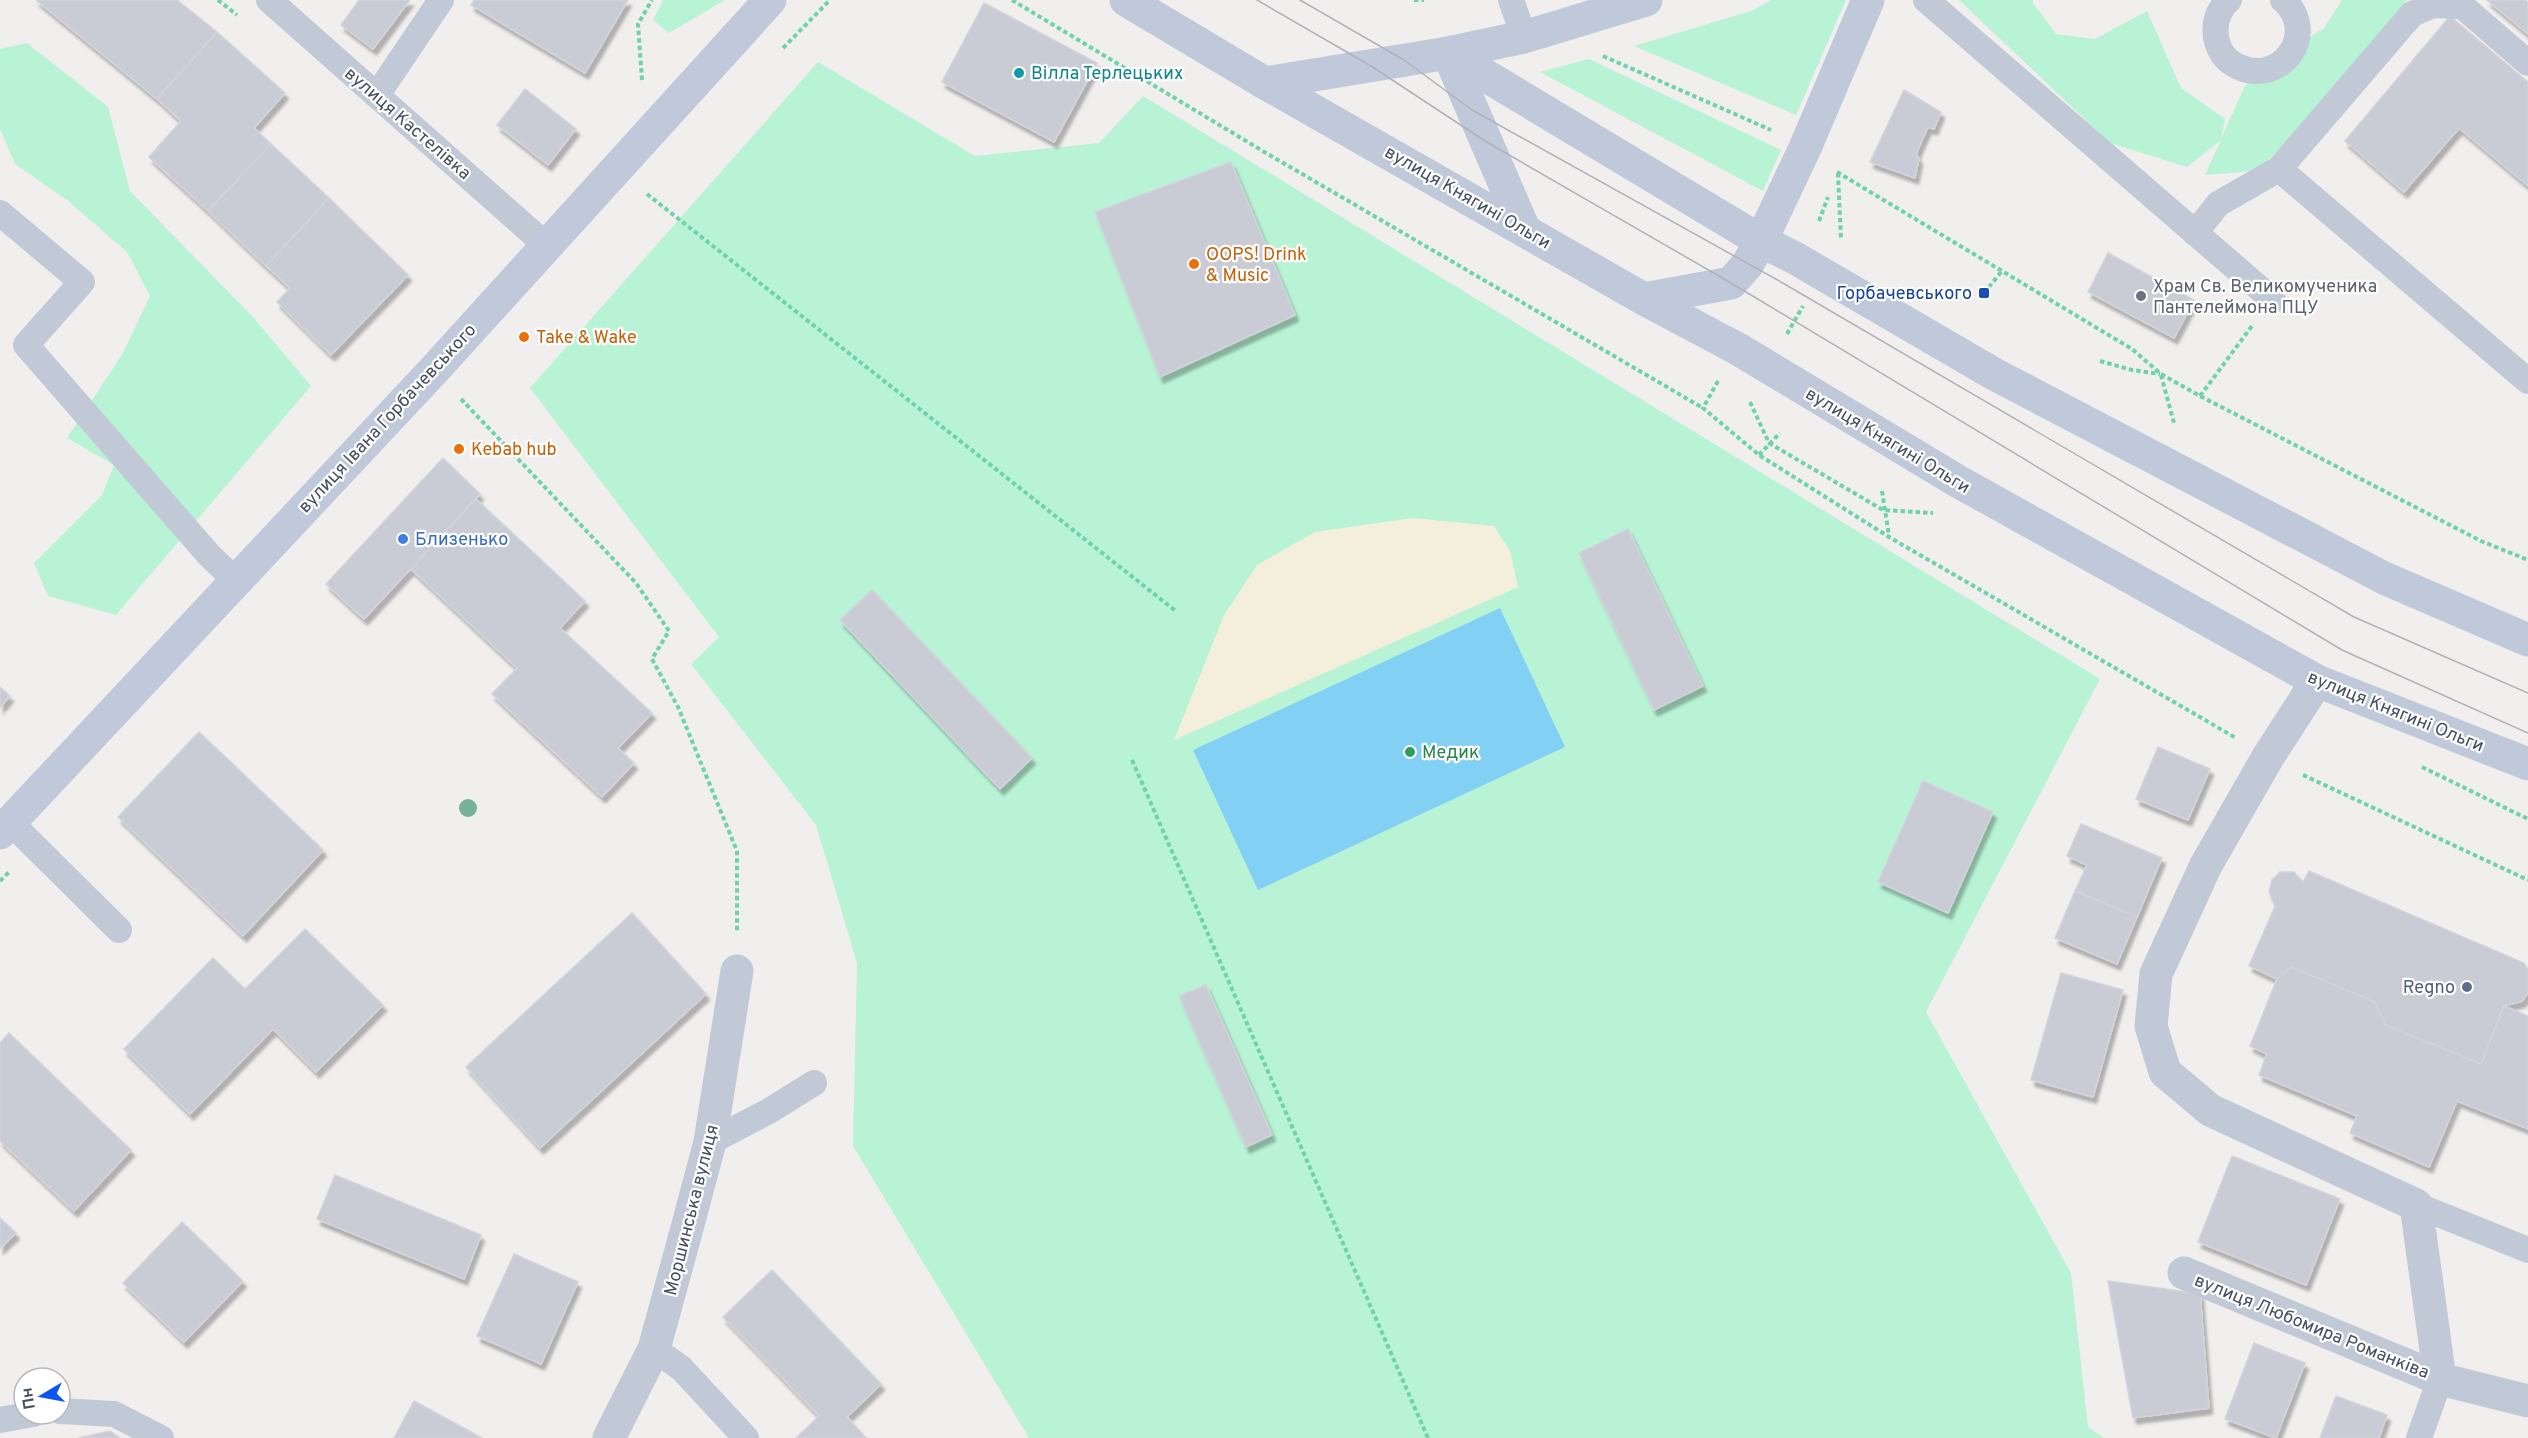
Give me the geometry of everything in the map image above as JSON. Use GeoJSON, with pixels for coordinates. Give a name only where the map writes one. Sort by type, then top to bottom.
{"type":"FeatureCollection","features":[{"type":"Feature","properties":{"kind":"main road","name":"вулиця Івана Горбачевського"},"geometry":{"type":"LineString","coordinates":[[5,827],[434,370],[771,0]]}},
{"type":"Feature","properties":{"kind":"main road","name":"вулиця Княгині Ольги"},"geometry":{"type":"LineString","coordinates":[[1126,0],[1265,83],[1738,349],[1959,482],[2317,681],[2528,764]]}},
{"type":"Feature","properties":{"kind":"main road"},"geometry":{"type":"LineString","coordinates":[[1265,83],[1448,53],[1524,37],[1646,0]]}},
{"type":"Feature","properties":{"kind":"main road"},"geometry":{"type":"LineString","coordinates":[[1644,298],[1731,283],[1747,265],[1761,241],[1805,147],[1868,0]]}},
{"type":"Feature","properties":{"kind":"main road"},"geometry":{"type":"LineString","coordinates":[[1448,53],[1761,241],[1994,374],[2384,578],[2528,640]]}},
{"type":"Feature","properties":{"kind":"main road"},"geometry":{"type":"LineString","coordinates":[[1448,53],[1524,229]]}},
{"type":"Feature","properties":{"kind":"street"},"geometry":{"type":"LineString","coordinates":[[2317,681],[2268,757],[2206,865],[2156,974],[2151,1026],[2165,1072],[2210,1110],[2416,1205]]}},
{"type":"Feature","properties":{"kind":"street","name":"Моршинська вулиця"},"geometry":{"type":"LineString","coordinates":[[609,1438],[654,1349],[711,1142],[737,971]]}},
{"type":"Feature","properties":{"kind":"street","name":"вулиця Любомира Романківа"},"geometry":{"type":"LineString","coordinates":[[2416,1205],[2440,1379]]}},
{"type":"Feature","properties":{"kind":"street","name":"вулиця Любомира Романківа"},"geometry":{"type":"LineString","coordinates":[[2184,1273],[2440,1379],[2528,1401]]}},
{"type":"Feature","properties":{"kind":"lane","name":"вулиця Кастелівка"},"geometry":{"type":"LineString","coordinates":[[269,0],[547,246]]}},
{"type":"Feature","properties":{"kind":"lane"},"geometry":{"type":"LineString","coordinates":[[376,95],[441,0]]}},
{"type":"Feature","properties":{"kind":"lane"},"geometry":{"type":"LineString","coordinates":[[1511,0],[1524,37]]}},
{"type":"Feature","properties":{"kind":"lane"},"geometry":{"type":"LineString","coordinates":[[1926,0],[2273,300]]}},
{"type":"Feature","properties":{"kind":"lane"},"geometry":{"type":"LineString","coordinates":[[2229,0],[2219,14],[2215,27],[2222,54],[2232,64],[2245,70],[2258,72],[2271,70],[2291,54],[2298,30],[2296,6]]}},
{"type":"Feature","properties":{"kind":"lane"},"geometry":{"type":"LineString","coordinates":[[2195,233],[2218,204],[2279,169],[2412,14],[2433,5],[2462,6],[2528,63]]}},
{"type":"Feature","properties":{"kind":"lane"},"geometry":{"type":"LineString","coordinates":[[2279,169],[2528,381]]}},
{"type":"Feature","properties":{"kind":"lane"},"geometry":{"type":"LineString","coordinates":[[0,213],[82,282],[26,345],[208,555],[236,580]]}},
{"type":"Feature","properties":{"kind":"lane"},"geometry":{"type":"LineString","coordinates":[[5,827],[119,930]]}},
{"type":"Feature","properties":{"kind":"lane"},"geometry":{"type":"LineString","coordinates":[[711,1142],[769,1111],[814,1083]]}},
{"type":"Feature","properties":{"kind":"lane"},"geometry":{"type":"LineString","coordinates":[[2416,1205],[2528,1250]]}},
{"type":"Feature","properties":{"kind":"lane"},"geometry":{"type":"LineString","coordinates":[[654,1349],[681,1368],[746,1438]]}},
{"type":"Feature","properties":{"kind":"lane"},"geometry":{"type":"LineString","coordinates":[[2419,1438],[2440,1379]]}},
{"type":"Feature","properties":{"kind":"lane"},"geometry":{"type":"LineString","coordinates":[[72,1412],[114,1414],[160,1438]]}},
{"type":"Feature","properties":{"kind":"path"},"geometry":{"type":"LineString","coordinates":[[642,80],[638,24],[652,0]]}},
{"type":"Feature","properties":{"kind":"path"},"geometry":{"type":"LineString","coordinates":[[1012,0],[1261,150],[1703,408],[1759,454],[1889,537],[2268,757],[2337,792],[2528,880]]}},
{"type":"Feature","properties":{"kind":"path"},"geometry":{"type":"LineString","coordinates":[[1414,0],[1424,0]]}},
{"type":"Feature","properties":{"kind":"path"},"geometry":{"type":"LineString","coordinates":[[1602,56],[1775,132]]}},
{"type":"Feature","properties":{"kind":"path"},"geometry":{"type":"LineString","coordinates":[[1842,162],[1838,173],[1843,237],[1749,400],[1769,443],[1884,510],[1936,513]]}},
{"type":"Feature","properties":{"kind":"path"},"geometry":{"type":"LineString","coordinates":[[1831,166],[1838,173],[2132,349],[2161,374],[2481,541],[2528,560]]}},
{"type":"Feature","properties":{"kind":"path"},"geometry":{"type":"LineString","coordinates":[[643,191],[1177,612]]}},
{"type":"Feature","properties":{"kind":"path"},"geometry":{"type":"LineString","coordinates":[[1984,293],[2002,271]]}},
{"type":"Feature","properties":{"kind":"path"},"geometry":{"type":"LineString","coordinates":[[2200,396],[2242,338]]}},
{"type":"Feature","properties":{"kind":"path"},"geometry":{"type":"LineString","coordinates":[[2100,361],[2132,370],[2161,374]]}},
{"type":"Feature","properties":{"kind":"path"},"geometry":{"type":"LineString","coordinates":[[434,370],[636,583],[669,631],[652,658],[678,707],[737,851],[737,971]]}},
{"type":"Feature","properties":{"kind":"path"},"geometry":{"type":"LineString","coordinates":[[1703,408],[1718,380]]}},
{"type":"Feature","properties":{"kind":"path"},"geometry":{"type":"LineString","coordinates":[[1759,454],[1780,433]]}},
{"type":"Feature","properties":{"kind":"path"},"geometry":{"type":"LineString","coordinates":[[1882,491],[1889,537]]}},
{"type":"Feature","properties":{"kind":"path"},"geometry":{"type":"LineString","coordinates":[[1132,760],[1428,1438]]}},
{"type":"Feature","properties":{"kind":"green space"},"geometry":{"type":"Polygon","coordinates":[[[663,0],[725,0],[669,33],[653,20],[663,0]]]}},
{"type":"Feature","properties":{"kind":"green space"},"geometry":{"type":"Polygon","coordinates":[[[1771,0],[1846,0],[1796,115],[1634,46],[1754,10],[1771,0]]]}},
{"type":"Feature","properties":{"kind":"green space"},"geometry":{"type":"Polygon","coordinates":[[[1959,0],[2033,0],[2056,34],[2095,39],[2147,11],[2181,88],[2225,119],[2221,139],[2244,88],[2258,72],[2324,28],[2342,0],[2407,0],[2292,137],[2263,165],[2245,172],[2205,175],[2221,140],[2187,167],[2110,143],[1959,0]]]}},
{"type":"Feature","properties":{"kind":"green space"},"geometry":{"type":"Polygon","coordinates":[[[27,43],[108,107],[130,191],[252,316],[311,386],[116,615],[48,596],[34,563],[102,495],[114,465],[67,438],[123,353],[150,296],[127,252],[67,200],[15,164],[0,129],[0,49],[27,43]]]}},
{"type":"Feature","properties":{"kind":"green space"},"geometry":{"type":"Polygon","coordinates":[[[1589,59],[1781,150],[1763,191],[1540,72],[1589,59]]]}},
{"type":"Feature","properties":{"kind":"green space","name":"Медик"},"geometry":{"type":"Polygon","coordinates":[[[818,62],[975,156],[1099,143],[1143,96],[2100,679],[1926,1012],[2071,1273],[2088,1427],[2104,1438],[1029,1438],[853,1146],[857,963],[816,825],[691,664],[719,637],[530,388],[818,62]]]}},
{"type":"Feature","properties":{"kind":"sand"},"geometry":{"type":"Polygon","coordinates":[[[1413,518],[1494,526],[1510,551],[1518,587],[1174,740],[1224,615],[1257,565],[1315,532],[1413,518]]]}},
{"type":"Feature","properties":{"kind":"water","name":"Медик"},"geometry":{"type":"Polygon","coordinates":[[[1500,608],[1565,747],[1258,890],[1193,750],[1500,608]]]}},
{"type":"Feature","properties":{"kind":"building"},"geometry":{"type":"Polygon","coordinates":[[[36,0],[177,0],[217,32],[157,99],[36,0]]]}},
{"type":"Feature","properties":{"kind":"building"},"geometry":{"type":"Polygon","coordinates":[[[359,0],[410,0],[373,49],[341,25],[359,0]]]}},
{"type":"Feature","properties":{"kind":"building"},"geometry":{"type":"Polygon","coordinates":[[[474,0],[628,0],[585,73],[471,5],[474,0]]]}},
{"type":"Feature","properties":{"kind":"building"},"geometry":{"type":"Polygon","coordinates":[[[2487,0],[2525,0],[2528,2],[2528,34],[2487,0]]]}},
{"type":"Feature","properties":{"kind":"building","name":"Вілла Терлецьких"},"geometry":{"type":"Polygon","coordinates":[[[984,3],[1097,63],[1054,142],[942,82],[984,3]]]}},
{"type":"Feature","properties":{"kind":"building"},"geometry":{"type":"Polygon","coordinates":[[[2450,16],[2528,82],[2528,186],[2459,128],[2404,192],[2345,141],[2450,16]]]}},
{"type":"Feature","properties":{"kind":"building"},"geometry":{"type":"Polygon","coordinates":[[[217,32],[285,93],[254,128],[271,144],[208,211],[149,157],[181,121],[157,99],[217,32]]]}},
{"type":"Feature","properties":{"kind":"building"},"geometry":{"type":"Polygon","coordinates":[[[525,89],[576,129],[548,165],[497,125],[525,89]]]}},
{"type":"Feature","properties":{"kind":"building"},"geometry":{"type":"Polygon","coordinates":[[[1904,90],[1941,112],[1934,129],[1928,127],[1916,154],[1919,159],[1915,178],[1870,162],[1904,90]]]}},
{"type":"Feature","properties":{"kind":"building"},"geometry":{"type":"Polygon","coordinates":[[[271,144],[329,198],[266,266],[208,211],[271,144]]]}},
{"type":"Feature","properties":{"kind":"building","name":"OOPS! Drink & Music"},"geometry":{"type":"Polygon","coordinates":[[[1231,162],[1295,315],[1160,377],[1095,212],[1231,162]]]}},
{"type":"Feature","properties":{"kind":"building"},"geometry":{"type":"Polygon","coordinates":[[[329,198],[408,275],[331,355],[277,302],[290,288],[266,266],[329,198]]]}},
{"type":"Feature","properties":{"kind":"building","name":"Храм Св. Великомученика Пантелеймона ПЦУ"},"geometry":{"type":"Polygon","coordinates":[[[2108,253],[2194,300],[2174,338],[2088,292],[2108,253]]]}},
{"type":"Feature","properties":{"kind":"building","name":"Близенько"},"geometry":{"type":"Polygon","coordinates":[[[443,458],[480,494],[364,619],[326,584],[443,458]]]}},
{"type":"Feature","properties":{"kind":"building"},"geometry":{"type":"Polygon","coordinates":[[[476,499],[585,601],[560,628],[652,713],[618,748],[634,763],[602,797],[492,694],[517,668],[411,569],[476,499]]]}},
{"type":"Feature","properties":{"kind":"building"},"geometry":{"type":"Polygon","coordinates":[[[1628,529],[1703,686],[1654,710],[1579,553],[1628,529]]]}},
{"type":"Feature","properties":{"kind":"building"},"geometry":{"type":"Polygon","coordinates":[[[872,590],[1032,758],[1000,789],[840,620],[872,590]]]}},
{"type":"Feature","properties":{"kind":"building"},"geometry":{"type":"Polygon","coordinates":[[[0,687],[10,696],[0,707],[0,687]]]}},
{"type":"Feature","properties":{"kind":"building"},"geometry":{"type":"Polygon","coordinates":[[[199,732],[323,850],[243,936],[118,817],[199,732]]]}},
{"type":"Feature","properties":{"kind":"building"},"geometry":{"type":"Polygon","coordinates":[[[2158,747],[2210,769],[2188,820],[2136,799],[2158,747]]]}},
{"type":"Feature","properties":{"kind":"building"},"geometry":{"type":"Polygon","coordinates":[[[1923,781],[1993,812],[1948,913],[1878,882],[1923,781]]]}},
{"type":"Feature","properties":{"kind":"building"},"geometry":{"type":"Polygon","coordinates":[[[2081,824],[2162,858],[2137,917],[2075,891],[2087,865],[2067,856],[2081,824]]]}},
{"type":"Feature","properties":{"kind":"building"},"geometry":{"type":"Polygon","coordinates":[[[2309,871],[2524,963],[2528,970],[2528,993],[2522,1001],[2504,1006],[2481,1064],[2385,1025],[2375,1002],[2291,967],[2277,979],[2249,966],[2275,906],[2269,892],[2272,880],[2280,872],[2294,872],[2303,882],[2309,871]]]}},
{"type":"Feature","properties":{"kind":"building"},"geometry":{"type":"Polygon","coordinates":[[[2075,891],[2137,917],[2117,964],[2055,938],[2075,891]]]}},
{"type":"Feature","properties":{"kind":"building"},"geometry":{"type":"Polygon","coordinates":[[[632,913],[706,994],[540,1148],[466,1067],[632,913]]]}},
{"type":"Feature","properties":{"kind":"building"},"geometry":{"type":"Polygon","coordinates":[[[305,929],[383,1005],[316,1072],[273,1029],[190,1114],[124,1049],[213,958],[245,989],[305,929]]]}},
{"type":"Feature","properties":{"kind":"building"},"geometry":{"type":"Polygon","coordinates":[[[2291,967],[2375,1002],[2385,1025],[2481,1064],[2504,1006],[2528,1016],[2528,1129],[2457,1101],[2429,1167],[2350,1133],[2357,1116],[2259,1075],[2267,1054],[2250,1046],[2277,979],[2291,967]]]}},
{"type":"Feature","properties":{"kind":"building"},"geometry":{"type":"Polygon","coordinates":[[[2061,973],[2123,990],[2093,1097],[2031,1080],[2061,973]]]}},
{"type":"Feature","properties":{"kind":"building"},"geometry":{"type":"Polygon","coordinates":[[[1206,985],[1272,1135],[1246,1147],[1179,996],[1206,985]]]}},
{"type":"Feature","properties":{"kind":"building"},"geometry":{"type":"Polygon","coordinates":[[[9,1033],[131,1150],[74,1211],[0,1141],[0,1043],[9,1033]]]}},
{"type":"Feature","properties":{"kind":"building"},"geometry":{"type":"Polygon","coordinates":[[[2232,1156],[2340,1199],[2306,1285],[2198,1242],[2232,1156]]]}},
{"type":"Feature","properties":{"kind":"building"},"geometry":{"type":"Polygon","coordinates":[[[335,1175],[481,1235],[464,1279],[317,1219],[335,1175]]]}},
{"type":"Feature","properties":{"kind":"building"},"geometry":{"type":"Polygon","coordinates":[[[0,1218],[16,1233],[0,1248],[0,1218]]]}},
{"type":"Feature","properties":{"kind":"building"},"geometry":{"type":"Polygon","coordinates":[[[182,1222],[243,1281],[184,1342],[123,1283],[182,1222]]]}},
{"type":"Feature","properties":{"kind":"building"},"geometry":{"type":"Polygon","coordinates":[[[514,1254],[578,1282],[541,1364],[477,1336],[514,1254]]]}},
{"type":"Feature","properties":{"kind":"building"},"geometry":{"type":"Polygon","coordinates":[[[772,1270],[881,1384],[847,1417],[866,1438],[796,1438],[819,1416],[723,1317],[772,1270]]]}},
{"type":"Feature","properties":{"kind":"building"},"geometry":{"type":"Polygon","coordinates":[[[2108,1281],[2200,1294],[2209,1408],[2133,1418],[2108,1281]]]}},
{"type":"Feature","properties":{"kind":"building"},"geometry":{"type":"Polygon","coordinates":[[[2254,1343],[2305,1363],[2276,1438],[2225,1419],[2254,1343]]]}},
{"type":"Feature","properties":{"kind":"building"},"geometry":{"type":"Polygon","coordinates":[[[2336,1396],[2387,1415],[2379,1438],[2320,1438],[2336,1396]]]}},
{"type":"Feature","properties":{"kind":"building"},"geometry":{"type":"Polygon","coordinates":[[[414,1401],[482,1438],[394,1438],[414,1401]]]}},
{"type":"Feature","properties":{"kind":"building"},"geometry":{"type":"Polygon","coordinates":[[[110,1431],[120,1438],[78,1438],[110,1431]]]}},
{"type":"Feature","properties":{"kind":"tram line"},"geometry":{"type":"LineString","coordinates":[[1257,0],[1371,66],[1485,141],[1731,283],[2342,650],[2528,733]]}},
{"type":"Feature","properties":{"kind":"tram line"},"geometry":{"type":"LineString","coordinates":[[1300,0],[1404,60],[1472,110],[1781,282],[2354,617],[2528,693]]}},
{"type":"Feature","properties":{"kind":"place","name":"Вілла Терлецьких"},"geometry":{"type":"Point","coordinates":[1019,73]}},
{"type":"Feature","properties":{"kind":"place","name":"OOPS! Drink & Music"},"geometry":{"type":"Point","coordinates":[1194,264]}},
{"type":"Feature","properties":{"kind":"place","name":"Горбачевського"},"geometry":{"type":"Point","coordinates":[1984,293]}},
{"type":"Feature","properties":{"kind":"place","name":"Храм Св. Великомученика Пантелеймона ПЦУ"},"geometry":{"type":"Point","coordinates":[2141,296]}},
{"type":"Feature","properties":{"kind":"place","name":"Take & Wake"},"geometry":{"type":"Point","coordinates":[524,337]}},
{"type":"Feature","properties":{"kind":"place","name":"Kebab hub"},"geometry":{"type":"Point","coordinates":[459,449]}},
{"type":"Feature","properties":{"kind":"place","name":"Близенько"},"geometry":{"type":"Point","coordinates":[403,539]}},
{"type":"Feature","properties":{"kind":"place","name":"Медик"},"geometry":{"type":"Point","coordinates":[1410,752]}},
{"type":"Feature","properties":{"kind":"place","name":"Regno"},"geometry":{"type":"Point","coordinates":[2467,987]}}]}
